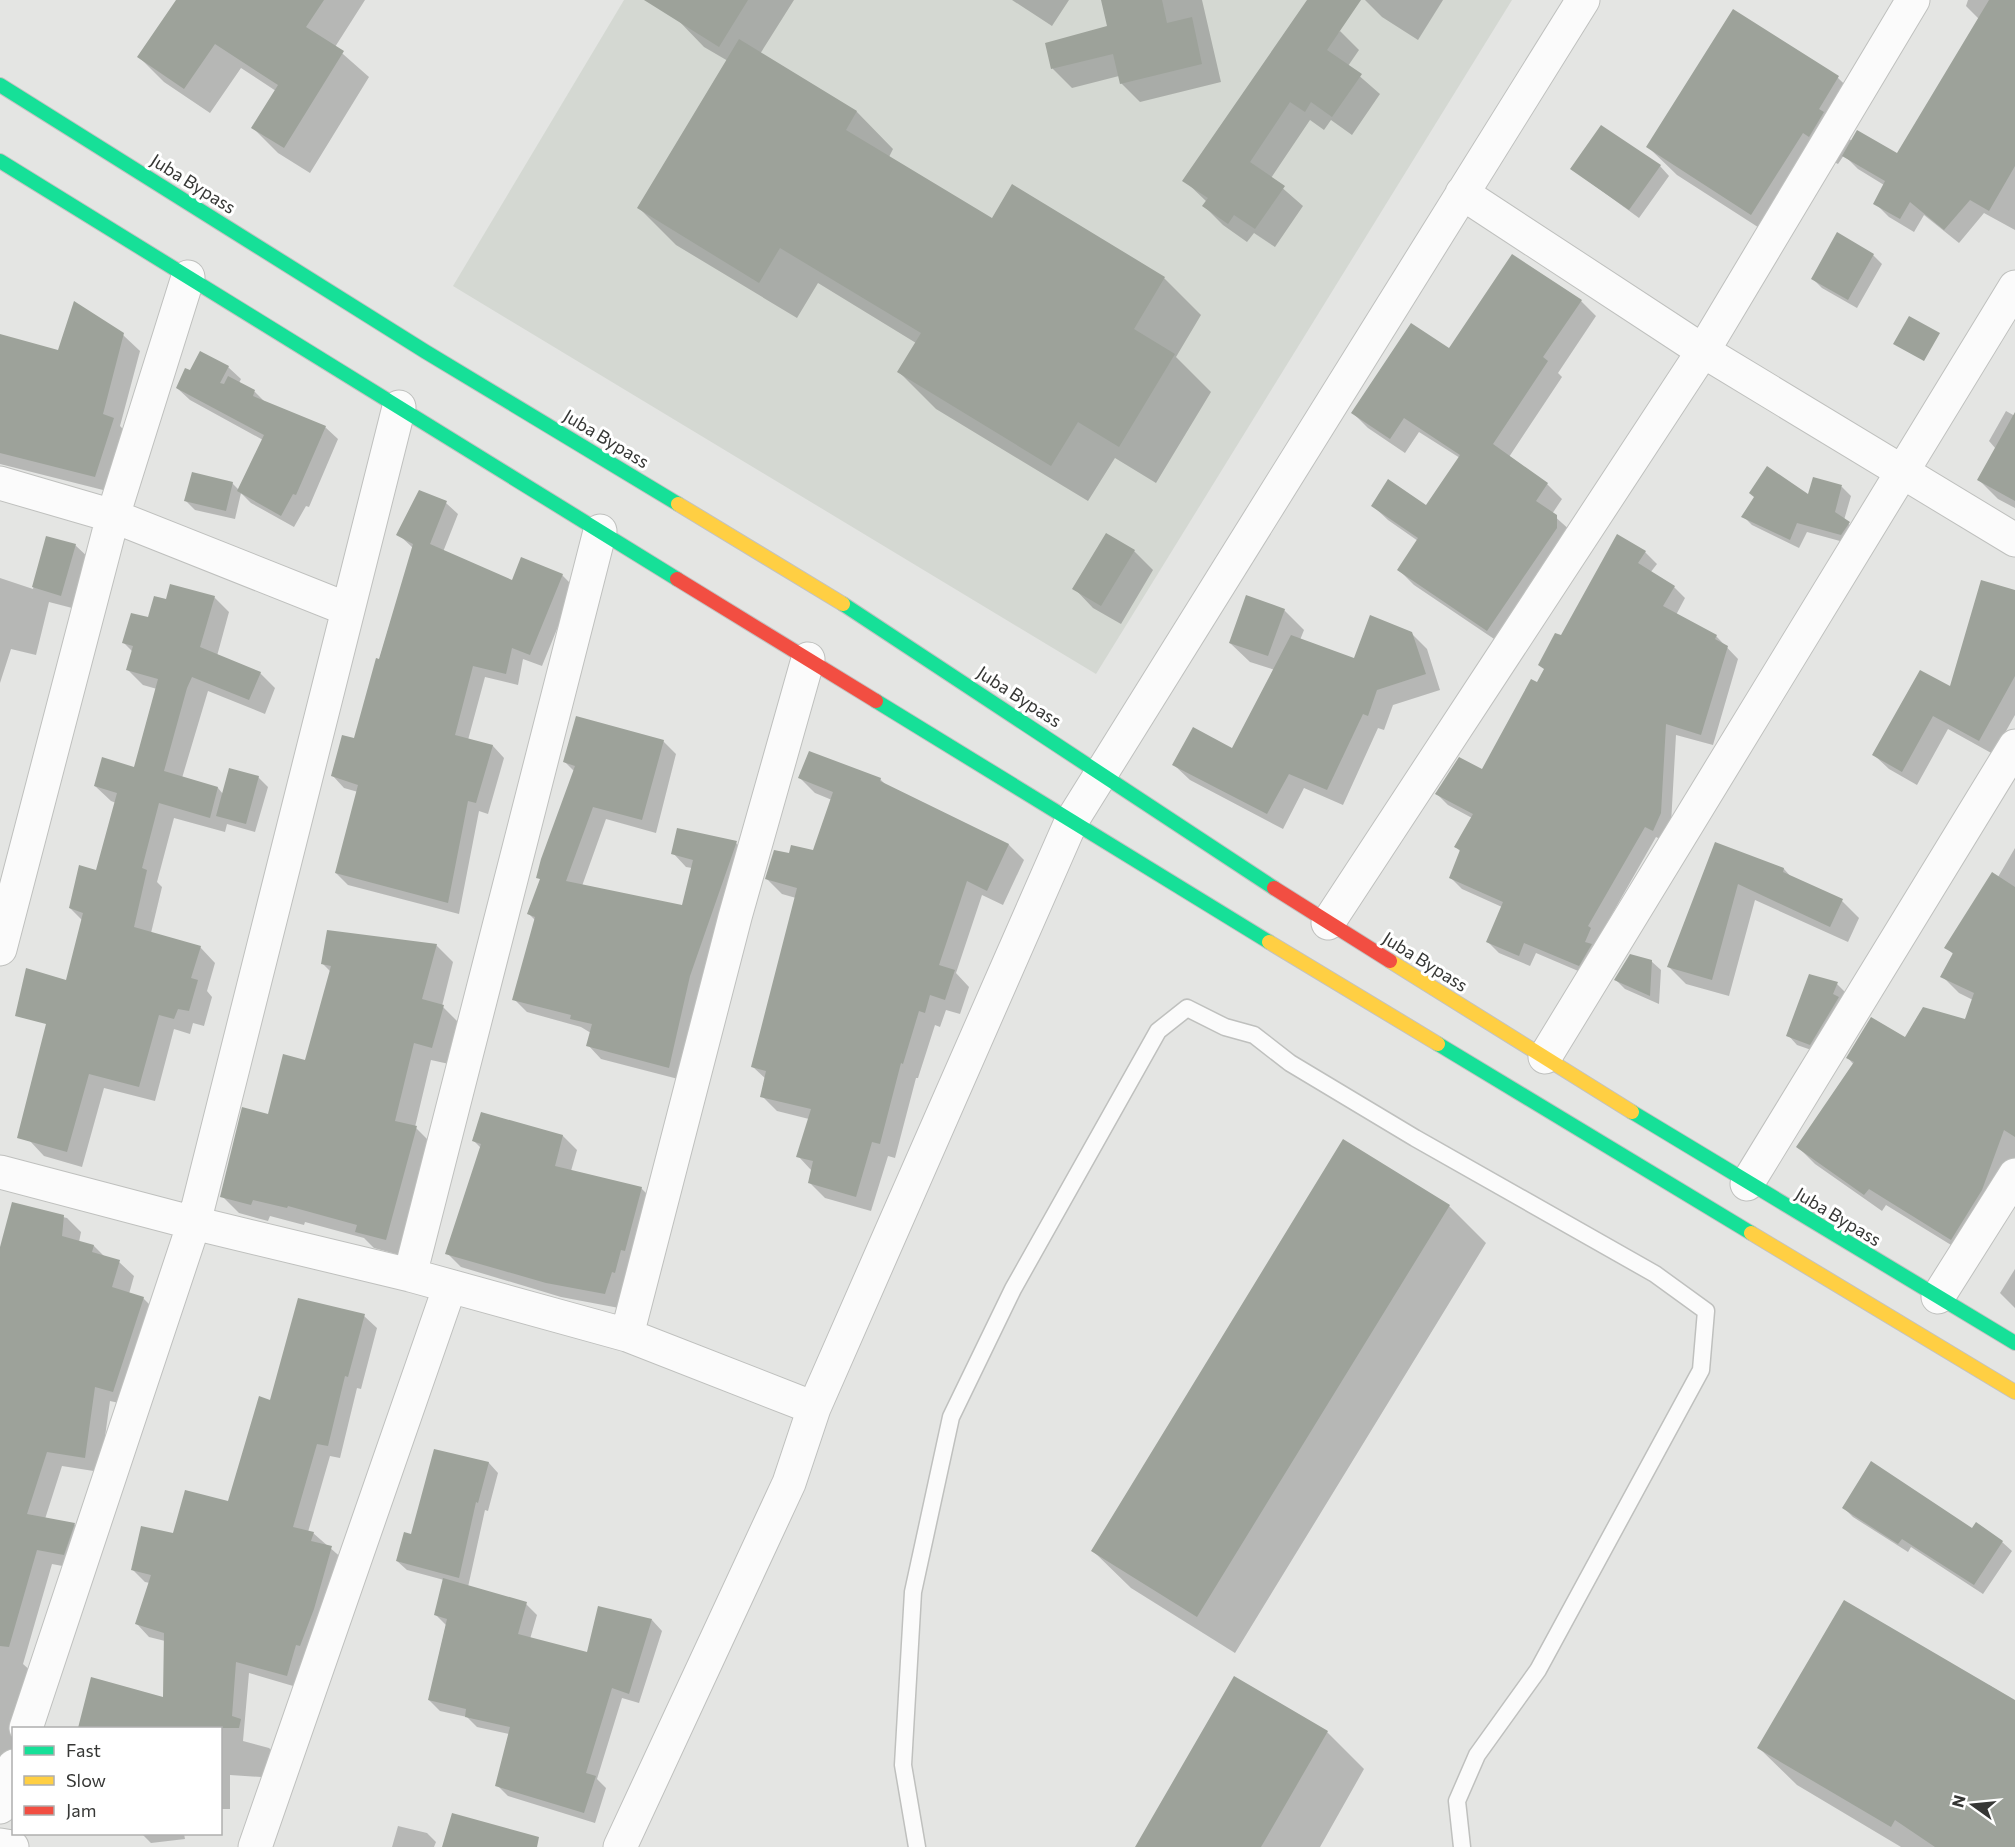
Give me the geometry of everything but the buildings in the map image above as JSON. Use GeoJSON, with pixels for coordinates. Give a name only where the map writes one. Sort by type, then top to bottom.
{"type":"FeatureCollection","features":[{"type":"Feature","properties":{"kind":"main road","name":"Juba Bypass"},"geometry":{"type":"LineString","coordinates":[[0,85],[426,352],[826,594],[1101,772],[1328,923],[1747,1184],[2015,1343]]}},
{"type":"Feature","properties":{"kind":"main road"},"geometry":{"type":"LineString","coordinates":[[0,161],[1071,822],[2015,1392]]}},
{"type":"Feature","properties":{"kind":"street"},"geometry":{"type":"LineString","coordinates":[[620,1847],[789,1483],[814,1408],[1071,822],[1583,0]]}},
{"type":"Feature","properties":{"kind":"street"},"geometry":{"type":"LineString","coordinates":[[1328,923],[1703,351],[1913,0]]}},
{"type":"Feature","properties":{"kind":"street"},"geometry":{"type":"LineString","coordinates":[[1462,193],[1703,351],[2015,540]]}},
{"type":"Feature","properties":{"kind":"street"},"geometry":{"type":"LineString","coordinates":[[0,948],[113,516],[188,276]]}},
{"type":"Feature","properties":{"kind":"street"},"geometry":{"type":"LineString","coordinates":[[1545,1057],[2015,287]]}},
{"type":"Feature","properties":{"kind":"street"},"geometry":{"type":"LineString","coordinates":[[26,1727],[194,1223],[399,407]]}},
{"type":"Feature","properties":{"kind":"street"},"geometry":{"type":"LineString","coordinates":[[0,483],[113,516],[347,609]]}},
{"type":"Feature","properties":{"kind":"street"},"geometry":{"type":"LineString","coordinates":[[410,1275],[600,531]]}},
{"type":"Feature","properties":{"kind":"street"},"geometry":{"type":"LineString","coordinates":[[627,1335],[735,917],[808,659]]}},
{"type":"Feature","properties":{"kind":"street"},"geometry":{"type":"LineString","coordinates":[[1747,1184],[2015,746]]}},
{"type":"Feature","properties":{"kind":"street"},"geometry":{"type":"LineString","coordinates":[[0,1172],[194,1223],[410,1275],[627,1335],[814,1408]]}},
{"type":"Feature","properties":{"kind":"street"},"geometry":{"type":"LineString","coordinates":[[1938,1298],[2015,1175]]}},
{"type":"Feature","properties":{"kind":"street"},"geometry":{"type":"LineString","coordinates":[[255,1847],[450,1286]]}},
{"type":"Feature","properties":{"kind":"street"},"geometry":{"type":"LineString","coordinates":[[0,1807],[12,1772]]}},
{"type":"Feature","properties":{"kind":"street"},"geometry":{"type":"LineString","coordinates":[[0,1845],[12,1847]]}},
{"type":"Feature","properties":{"kind":"lane"},"geometry":{"type":"LineString","coordinates":[[917,1847],[903,1765],[913,1592],[951,1417],[1013,1289],[1158,1030],[1186,1008],[1225,1027],[1254,1035],[1290,1063],[1405,1132],[1655,1274],[1706,1311],[1701,1370],[1539,1670],[1477,1755],[1457,1801],[1462,1847]]}},
{"type":"Feature","properties":{"kind":"shaded area"},"geometry":{"type":"Polygon","coordinates":[[[624,0],[1512,0],[1096,674],[453,286],[624,0]]]}},
{"type":"Feature","properties":{"kind":"traffic: fast"},"geometry":{"type":"LineString","coordinates":[[0,85],[426,352],[678,504]]}},
{"type":"Feature","properties":{"kind":"traffic: fast"},"geometry":{"type":"LineString","coordinates":[[0,161],[677,579]]}},
{"type":"Feature","properties":{"kind":"traffic: fast"},"geometry":{"type":"LineString","coordinates":[[843,604],[1274,888]]}},
{"type":"Feature","properties":{"kind":"traffic: fast"},"geometry":{"type":"LineString","coordinates":[[876,701],[1269,942]]}},
{"type":"Feature","properties":{"kind":"traffic: fast"},"geometry":{"type":"LineString","coordinates":[[1438,1044],[1751,1233]]}},
{"type":"Feature","properties":{"kind":"traffic: fast"},"geometry":{"type":"LineString","coordinates":[[1632,1112],[2015,1343]]}},
{"type":"Feature","properties":{"kind":"traffic: slow"},"geometry":{"type":"LineString","coordinates":[[678,504],[843,604]]}},
{"type":"Feature","properties":{"kind":"traffic: slow"},"geometry":{"type":"LineString","coordinates":[[1269,942],[1438,1044]]}},
{"type":"Feature","properties":{"kind":"traffic: slow"},"geometry":{"type":"LineString","coordinates":[[1390,961],[1632,1112]]}},
{"type":"Feature","properties":{"kind":"traffic: slow"},"geometry":{"type":"LineString","coordinates":[[1751,1233],[2015,1392]]}},
{"type":"Feature","properties":{"kind":"traffic: jam"},"geometry":{"type":"LineString","coordinates":[[677,579],[876,701]]}},
{"type":"Feature","properties":{"kind":"traffic: jam"},"geometry":{"type":"LineString","coordinates":[[1274,888],[1390,961]]}}]}
